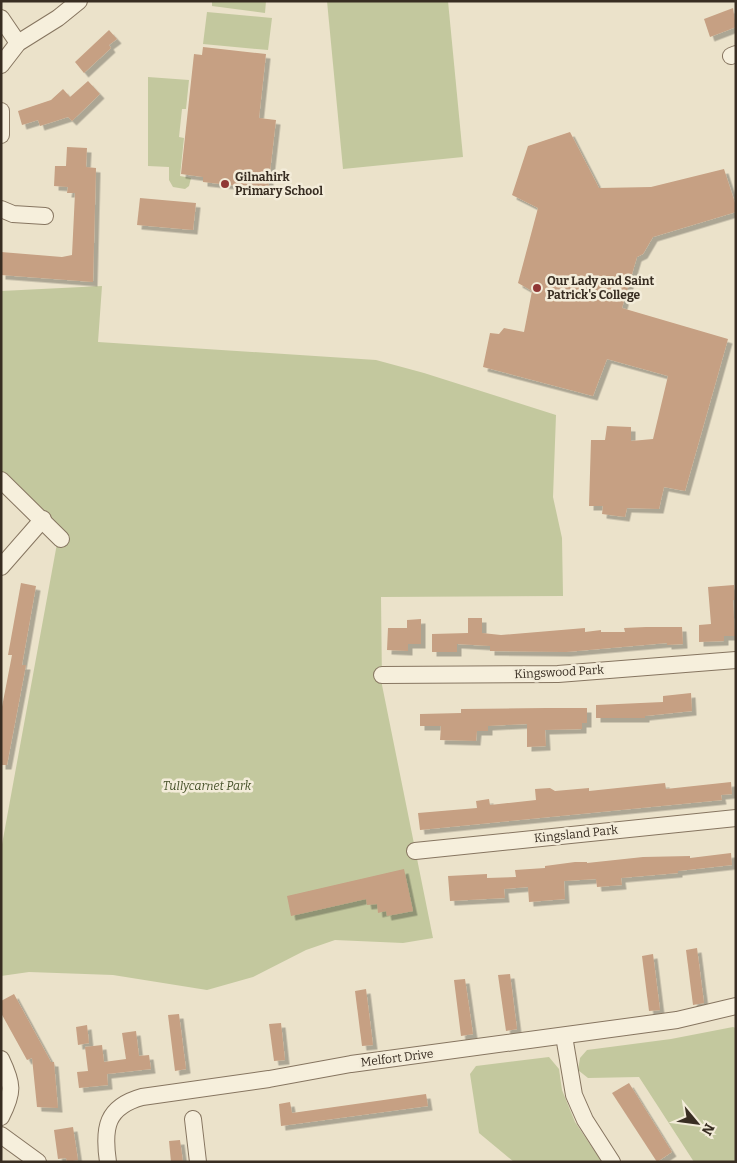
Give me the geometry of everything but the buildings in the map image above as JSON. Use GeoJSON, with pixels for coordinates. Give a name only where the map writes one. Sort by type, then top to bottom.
{"type":"FeatureCollection","features":[{"type":"Feature","properties":{"kind":"street"},"geometry":{"type":"LineString","coordinates":[[1,65],[18,43],[58,18],[79,1]]}},
{"type":"Feature","properties":{"kind":"street"},"geometry":{"type":"LineString","coordinates":[[1,18],[18,43]]}},
{"type":"Feature","properties":{"kind":"street"},"geometry":{"type":"LineString","coordinates":[[1,111],[3,116],[1,135]]}},
{"type":"Feature","properties":{"kind":"street"},"geometry":{"type":"LineString","coordinates":[[1,208],[13,214],[45,216]]}},
{"type":"Feature","properties":{"kind":"street"},"geometry":{"type":"LineString","coordinates":[[1,480],[43,519],[61,539]]}},
{"type":"Feature","properties":{"kind":"street"},"geometry":{"type":"LineString","coordinates":[[1,567],[43,519]]}},
{"type":"Feature","properties":{"kind":"street","name":"Kingswood Park"},"geometry":{"type":"LineString","coordinates":[[382,675],[558,674],[736,660]]}},
{"type":"Feature","properties":{"kind":"street","name":"Kingsland Park"},"geometry":{"type":"LineString","coordinates":[[416,851],[736,818]]}},
{"type":"Feature","properties":{"kind":"street","name":"Melfort Drive"},"geometry":{"type":"LineString","coordinates":[[108,1162],[105,1132],[109,1119],[127,1101],[142,1097],[269,1079],[351,1064],[677,1020],[736,1006]]}},
{"type":"Feature","properties":{"kind":"street"},"geometry":{"type":"LineString","coordinates":[[564,1036],[574,1095],[585,1120],[612,1162]]}},
{"type":"Feature","properties":{"kind":"street"},"geometry":{"type":"LineString","coordinates":[[1,1059],[10,1078],[12,1092],[1,1117]]}},
{"type":"Feature","properties":{"kind":"street"},"geometry":{"type":"LineString","coordinates":[[194,1119],[198,1162]]}},
{"type":"Feature","properties":{"kind":"street"},"geometry":{"type":"LineString","coordinates":[[1,1136],[38,1162]]}},
{"type":"Feature","properties":{"kind":"green space"},"geometry":{"type":"Polygon","coordinates":[[[212,1],[266,1],[265,13],[212,6],[212,1]]]}},
{"type":"Feature","properties":{"kind":"green space"},"geometry":{"type":"Polygon","coordinates":[[[327,1],[448,1],[463,157],[343,169],[327,1]]]}},
{"type":"Feature","properties":{"kind":"green space"},"geometry":{"type":"Polygon","coordinates":[[[207,12],[272,18],[268,50],[203,44],[207,12]]]}},
{"type":"Feature","properties":{"kind":"green space"},"geometry":{"type":"Polygon","coordinates":[[[148,77],[189,80],[186,109],[182,109],[179,137],[184,138],[180,176],[191,178],[189,186],[185,189],[173,187],[169,180],[169,167],[148,166],[148,77]]]}},
{"type":"Feature","properties":{"kind":"green space","name":"Tullycarnet Park"},"geometry":{"type":"Polygon","coordinates":[[[102,286],[98,342],[376,360],[424,373],[556,415],[553,497],[562,538],[563,596],[381,597],[382,685],[433,938],[403,943],[335,940],[306,950],[253,977],[207,990],[113,975],[29,972],[1,976],[1,850],[58,538],[1,486],[1,291],[102,286]]]}},
{"type":"Feature","properties":{"kind":"green space"},"geometry":{"type":"Polygon","coordinates":[[[736,1028],[736,1162],[694,1162],[639,1077],[588,1078],[578,1070],[580,1058],[587,1050],[671,1039],[736,1028]]]}},
{"type":"Feature","properties":{"kind":"green space"},"geometry":{"type":"Polygon","coordinates":[[[549,1057],[559,1069],[562,1090],[575,1122],[602,1162],[514,1162],[479,1133],[470,1074],[476,1066],[549,1057]]]}},
{"type":"Feature","properties":{"kind":"place","name":"Gilnahirk Primary School"},"geometry":{"type":"Point","coordinates":[225,184]}},
{"type":"Feature","properties":{"kind":"place","name":"Our Lady and Saint Patrick's College"},"geometry":{"type":"Point","coordinates":[537,288]}}]}
